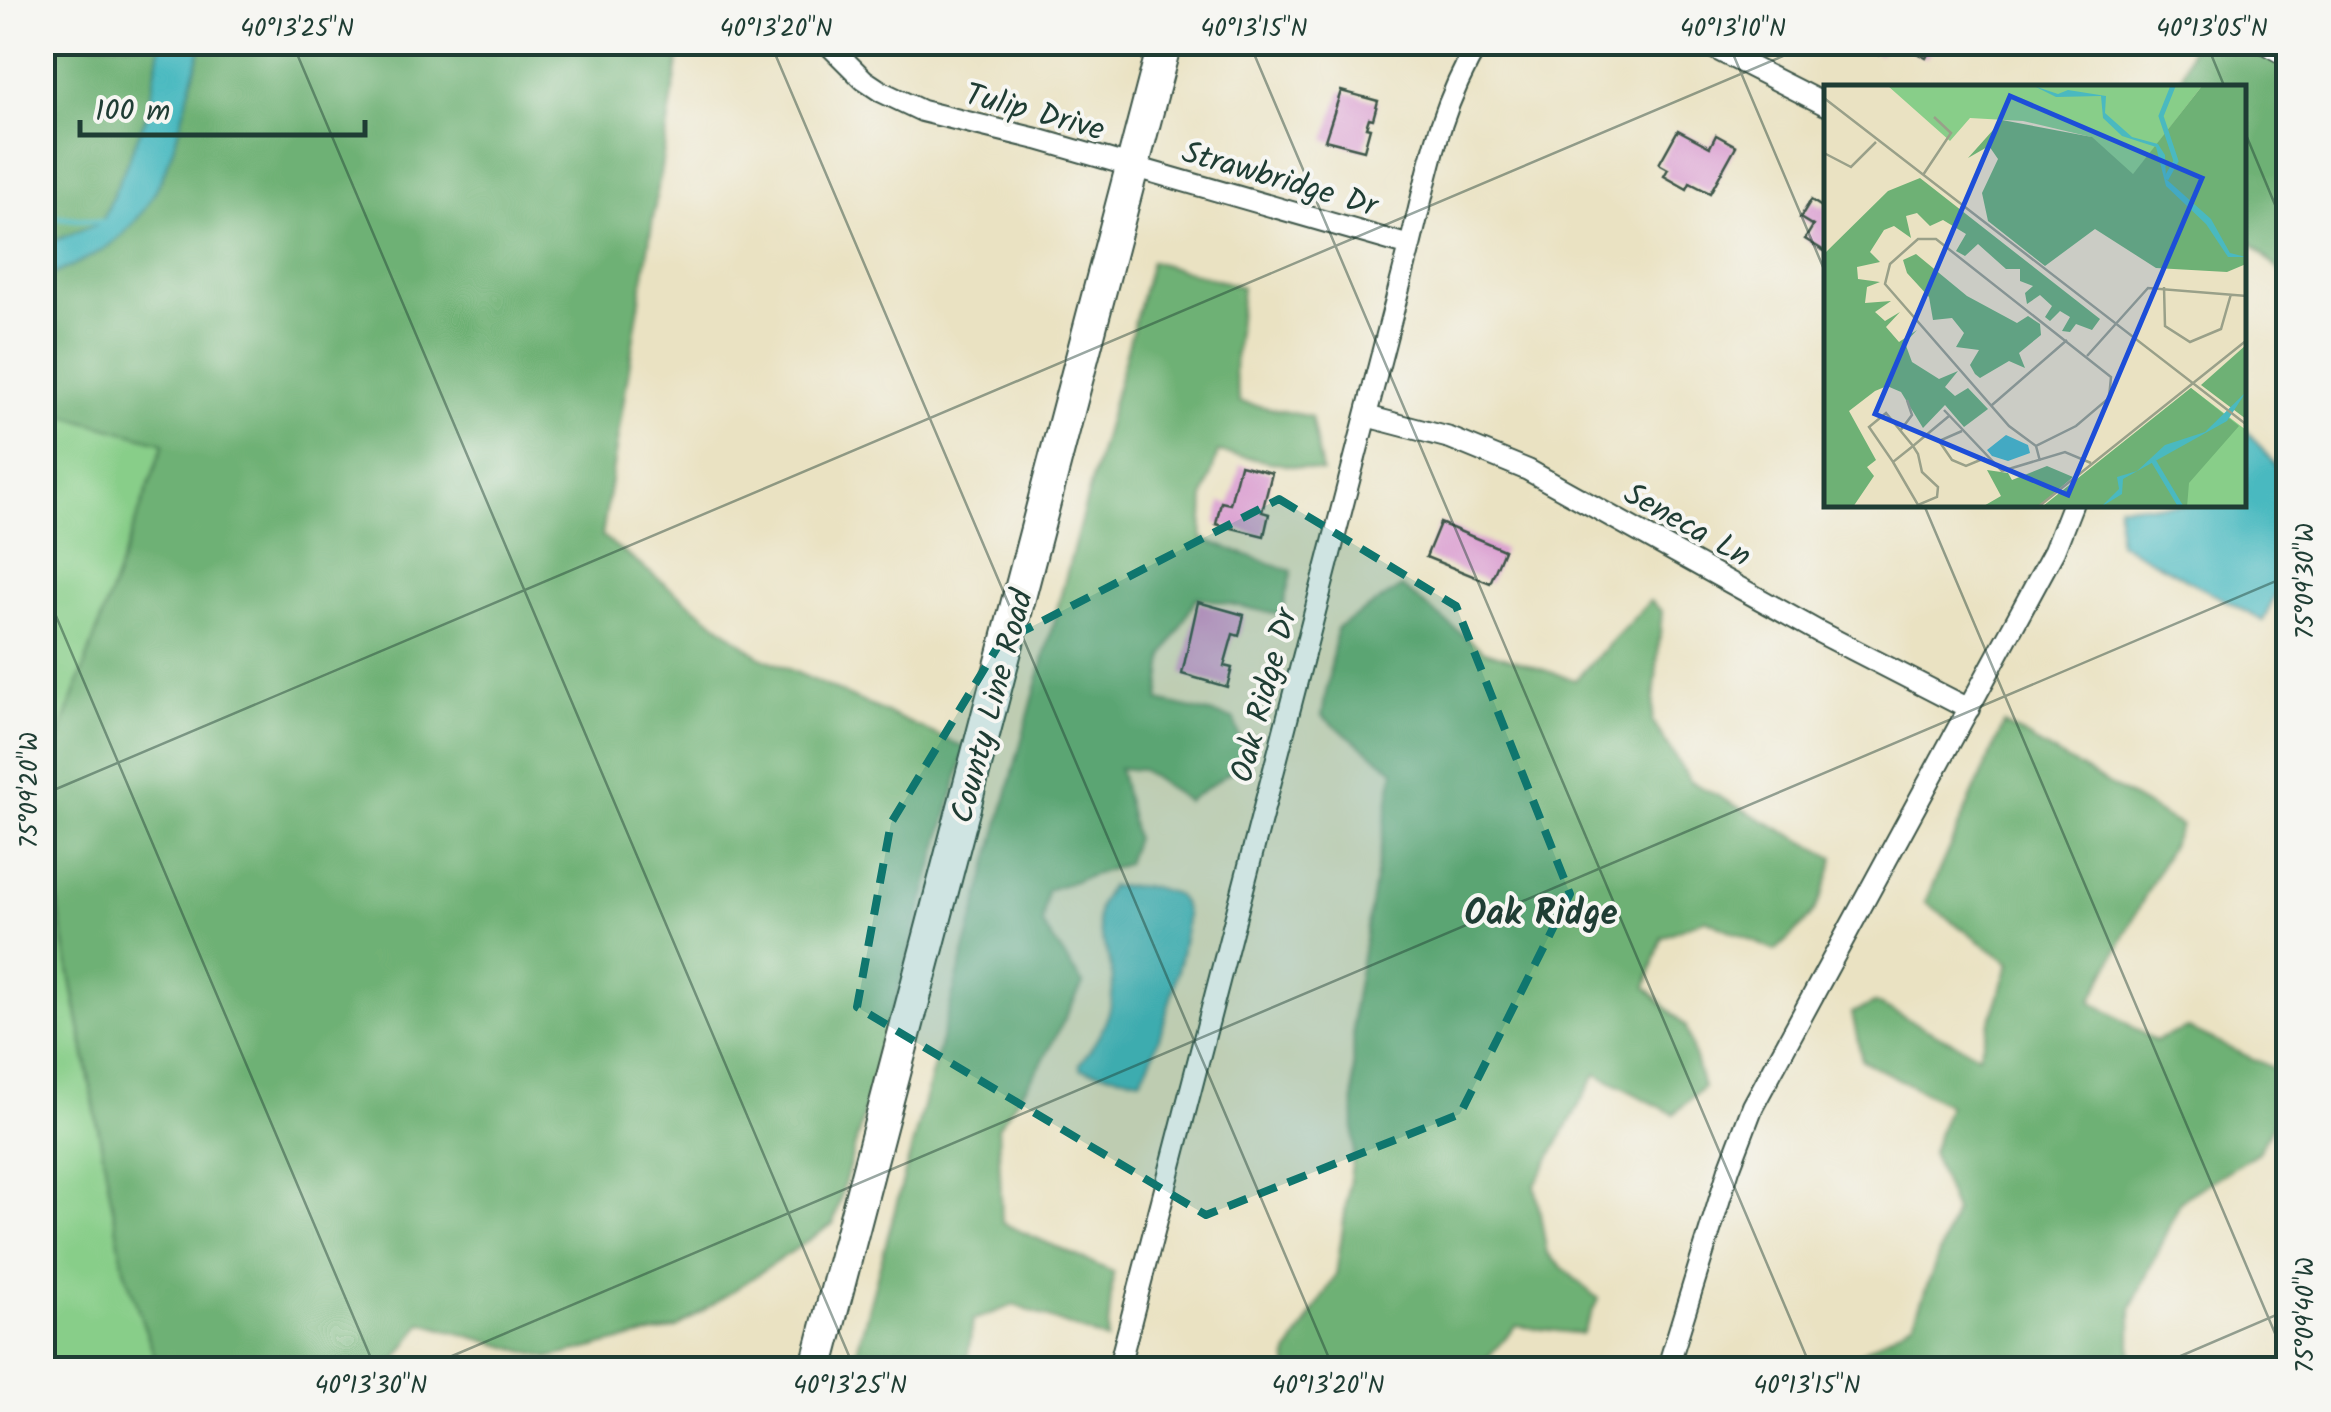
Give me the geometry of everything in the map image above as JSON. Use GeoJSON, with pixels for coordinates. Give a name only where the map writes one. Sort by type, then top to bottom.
{"type":"FeatureCollection","features":[{"type":"Feature","properties":{"kind":"main road","name":"County Line Road"},"geometry":{"type":"LineString","coordinates":[[816,1370],[1165,42]]}},
{"type":"Feature","properties":{"kind":"street","name":"Tulip Drive"},"geometry":{"type":"LineString","coordinates":[[826,42],[864,80],[922,111],[1132,168]]}},
{"type":"Feature","properties":{"kind":"street","name":"Oak Ridge Dr"},"geometry":{"type":"LineString","coordinates":[[1118,1370],[1441,118],[1479,42]]}},
{"type":"Feature","properties":{"kind":"street"},"geometry":{"type":"LineString","coordinates":[[1702,42],[1824,104]]}},
{"type":"Feature","properties":{"kind":"street"},"geometry":{"type":"LineString","coordinates":[[2270,42],[2288,52]]}},
{"type":"Feature","properties":{"kind":"street","name":"Strawbridge Dr"},"geometry":{"type":"LineString","coordinates":[[1132,168],[1410,246]]}},
{"type":"Feature","properties":{"kind":"street","name":"Seneca Ln"},"geometry":{"type":"LineString","coordinates":[[1366,416],[1450,438],[1528,470],[1819,632],[1969,710]]}},
{"type":"Feature","properties":{"kind":"street"},"geometry":{"type":"LineString","coordinates":[[1666,1370],[1729,1169],[1754,1106],[2054,551],[2071,508]]}},
{"type":"Feature","properties":{"kind":"highlighted area"},"geometry":{"type":"Polygon","coordinates":[[[1279,499],[1456,606],[1570,894],[1460,1114],[1206,1215],[857,1007],[891,823],[1000,643],[1279,499]]]}},
{"type":"Feature","properties":{"kind":"green space"},"geometry":{"type":"Polygon","coordinates":[[[42,43],[677,43],[680,50],[602,536],[759,656],[966,748],[833,1224],[677,1328],[548,1358],[422,1323],[390,1369],[159,1369],[124,1269],[43,823],[42,785],[164,443],[43,410],[42,43]]]}},
{"type":"Feature","properties":{"kind":"green space"},"geometry":{"type":"Polygon","coordinates":[[[2192,43],[2254,43],[2288,59],[2288,279],[2246,238],[2246,85],[2180,85],[2192,43]]]}},
{"type":"Feature","properties":{"kind":"green space"},"geometry":{"type":"Polygon","coordinates":[[[1151,261],[1242,287],[1234,372],[1240,402],[1311,417],[1322,472],[1218,452],[1204,497],[1202,539],[1292,571],[1281,615],[1197,597],[1164,656],[1159,701],[1234,719],[1247,761],[1187,801],[1142,770],[1119,768],[1135,838],[1126,864],[1047,890],[1042,924],[1083,984],[1040,1066],[998,1127],[1002,1223],[1113,1272],[1107,1340],[1014,1305],[973,1320],[966,1369],[852,1369],[1151,261]]]}},
{"type":"Feature","properties":{"kind":"green space"},"geometry":{"type":"Polygon","coordinates":[[[43,410],[164,442],[43,785],[43,410]]]}},
{"type":"Feature","properties":{"kind":"green space"},"geometry":{"type":"Polygon","coordinates":[[[1402,587],[1482,650],[1575,680],[1650,601],[1662,611],[1652,721],[1690,781],[1834,858],[1814,910],[1775,951],[1705,919],[1662,937],[1646,987],[1686,1027],[1703,1087],[1674,1114],[1596,1074],[1535,1185],[1547,1254],[1598,1299],[1582,1334],[1516,1326],[1477,1369],[1287,1369],[1288,1354],[1336,1275],[1354,1151],[1353,1009],[1394,770],[1322,716],[1337,628],[1402,587]]]}},
{"type":"Feature","properties":{"kind":"green space"},"geometry":{"type":"Polygon","coordinates":[[[2004,724],[2181,826],[2091,1001],[2155,1041],[2187,1028],[2288,1075],[2288,1098],[2258,1152],[2181,1200],[2131,1309],[2131,1369],[1838,1369],[1914,1321],[1955,1211],[1932,1152],[1949,1105],[1862,1060],[1852,1013],[1875,1003],[1979,1055],[2010,963],[1925,902],[2004,724]]]}},
{"type":"Feature","properties":{"kind":"green space"},"geometry":{"type":"Polygon","coordinates":[[[42,823],[124,1269],[159,1369],[43,1369],[42,823]]]}},
{"type":"Feature","properties":{"kind":"water"},"geometry":{"type":"Polygon","coordinates":[[[161,43],[203,43],[176,140],[157,188],[145,209],[110,245],[43,279],[43,245],[102,222],[147,115],[161,43]]]}},
{"type":"Feature","properties":{"kind":"water"},"geometry":{"type":"Polygon","coordinates":[[[2246,429],[2275,465],[2288,493],[2288,570],[2263,621],[2118,542],[2118,508],[2246,508],[2246,429]]]}},
{"type":"Feature","properties":{"kind":"water"},"geometry":{"type":"Polygon","coordinates":[[[1110,886],[1153,887],[1176,894],[1186,914],[1170,999],[1155,1048],[1140,1079],[1080,1069],[1110,1007],[1111,968],[1097,918],[1110,886]]]}},
{"type":"Feature","properties":{"kind":"building"},"geometry":{"type":"Polygon","coordinates":[[[1857,42],[1886,42],[1879,55],[1857,42]]]}},
{"type":"Feature","properties":{"kind":"building"},"geometry":{"type":"Polygon","coordinates":[[[1896,42],[1934,42],[1926,58],[1896,42]]]}},
{"type":"Feature","properties":{"kind":"building"},"geometry":{"type":"Polygon","coordinates":[[[1341,91],[1378,101],[1373,119],[1369,118],[1366,127],[1370,128],[1364,150],[1325,140],[1341,91]]]}},
{"type":"Feature","properties":{"kind":"building"},"geometry":{"type":"Polygon","coordinates":[[[1678,130],[1710,147],[1716,135],[1736,146],[1710,193],[1690,183],[1687,189],[1664,176],[1668,169],[1659,164],[1678,130]]]}},
{"type":"Feature","properties":{"kind":"building"},"geometry":{"type":"Polygon","coordinates":[[[1811,200],[1822,207],[1824,204],[1824,251],[1805,239],[1813,226],[1800,218],[1811,200]]]}},
{"type":"Feature","properties":{"kind":"building"},"geometry":{"type":"Polygon","coordinates":[[[1240,465],[1272,473],[1262,512],[1269,514],[1264,536],[1216,524],[1221,502],[1230,504],[1240,465]]]}},
{"type":"Feature","properties":{"kind":"building"},"geometry":{"type":"Polygon","coordinates":[[[1440,523],[1504,550],[1490,583],[1426,557],[1440,523]]]}},
{"type":"Feature","properties":{"kind":"building"},"geometry":{"type":"Polygon","coordinates":[[[1198,602],[1244,615],[1239,636],[1233,634],[1224,666],[1232,668],[1227,687],[1182,674],[1198,602]]]}},
{"type":"Feature","properties":{"kind":"waterway"},"geometry":{"type":"LineString","coordinates":[[42,215],[102,222]]}},
{"type":"Feature","properties":{"kind":"district","name":"Oak Ridge"},"geometry":{"type":"Point","coordinates":[1541,912]}}]}
